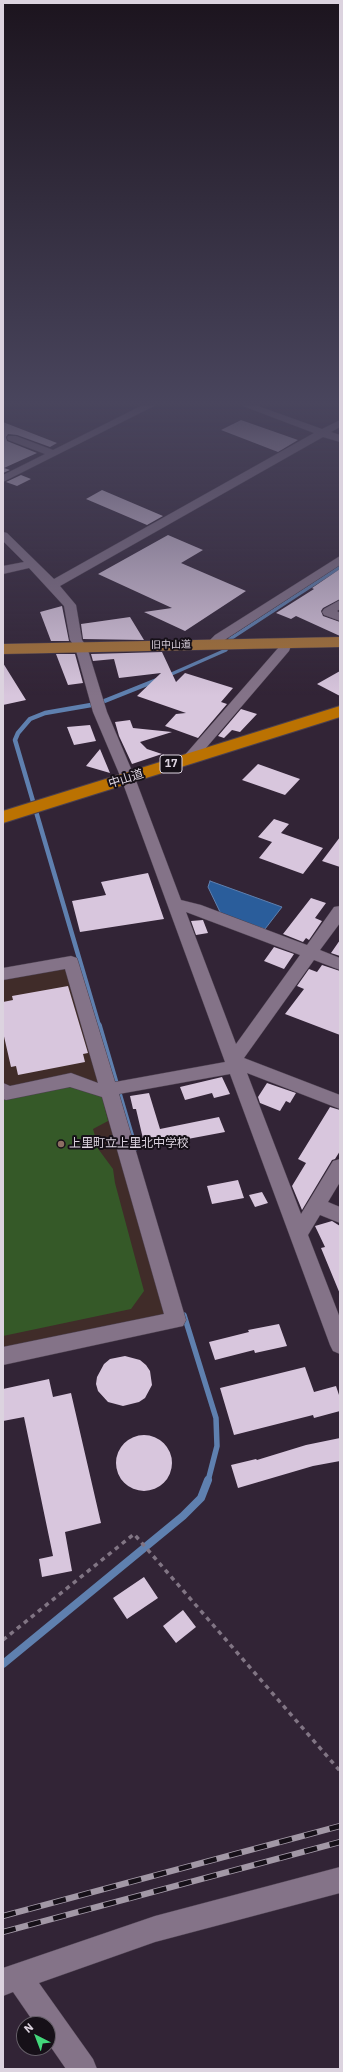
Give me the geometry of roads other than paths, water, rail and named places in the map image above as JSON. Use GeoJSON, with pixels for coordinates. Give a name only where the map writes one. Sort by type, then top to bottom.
{"type":"FeatureCollection","features":[{"type":"Feature","properties":{"kind":"highway","name":"中山道"},"geometry":{"type":"LineString","coordinates":[[3,817],[340,711]]}},
{"type":"Feature","properties":{"kind":"main road","name":"旧中山道"},"geometry":{"type":"LineString","coordinates":[[3,649],[340,642]]}},
{"type":"Feature","properties":{"kind":"street"},"geometry":{"type":"LineString","coordinates":[[53,584],[198,503]]}},
{"type":"Feature","properties":{"kind":"street"},"geometry":{"type":"LineString","coordinates":[[3,535],[53,584],[70,605],[76,640],[80,647],[100,712],[128,778],[173,903],[340,1345]]}},
{"type":"Feature","properties":{"kind":"street"},"geometry":{"type":"LineString","coordinates":[[224,644],[216,641],[340,560]]}},
{"type":"Feature","properties":{"kind":"street"},"geometry":{"type":"LineString","coordinates":[[3,570],[32,564]]}},
{"type":"Feature","properties":{"kind":"street"},"geometry":{"type":"LineString","coordinates":[[340,604],[328,612],[340,617]]}},
{"type":"Feature","properties":{"kind":"street"},"geometry":{"type":"LineString","coordinates":[[189,759],[285,648],[286,643]]}},
{"type":"Feature","properties":{"kind":"street"},"geometry":{"type":"LineString","coordinates":[[173,903],[194,909],[340,964]]}},
{"type":"Feature","properties":{"kind":"street"},"geometry":{"type":"LineString","coordinates":[[234,1064],[310,953],[338,916]]}},
{"type":"Feature","properties":{"kind":"street"},"geometry":{"type":"LineString","coordinates":[[3,974],[71,962],[114,1088],[176,1320],[3,1356]]}},
{"type":"Feature","properties":{"kind":"street"},"geometry":{"type":"LineString","coordinates":[[3,1090],[6,1093],[71,1080],[99,1091],[234,1064],[340,1102]]}},
{"type":"Feature","properties":{"kind":"street"},"geometry":{"type":"LineString","coordinates":[[298,1235],[340,1166]]}},
{"type":"Feature","properties":{"kind":"street"},"geometry":{"type":"LineString","coordinates":[[316,1205],[340,1215]]}},
{"type":"Feature","properties":{"kind":"street"},"geometry":{"type":"LineString","coordinates":[[83,2069],[11,1980],[155,1929],[340,1880]]}},
{"type":"Feature","properties":{"kind":"water"},"geometry":{"type":"Polygon","coordinates":[[[210,881],[282,907],[265,929],[221,914],[208,887],[210,881]]]}},
{"type":"Feature","properties":{"kind":"waterway"},"geometry":{"type":"LineString","coordinates":[[169,675],[167,676],[226,650],[230,639],[340,567]]}},
{"type":"Feature","properties":{"kind":"waterway"},"geometry":{"type":"LineString","coordinates":[[99,1026],[15,740],[18,733],[30,719],[45,713],[97,704],[157,680]]}},
{"type":"Feature","properties":{"kind":"waterway"},"geometry":{"type":"LineString","coordinates":[[99,1025],[135,1148]]}},
{"type":"Feature","properties":{"kind":"waterway"},"geometry":{"type":"LineString","coordinates":[[184,1315],[216,1418],[217,1446],[208,1481]]}},
{"type":"Feature","properties":{"kind":"waterway"},"geometry":{"type":"LineString","coordinates":[[3,1664],[183,1516],[201,1498],[208,1480]]}},
{"type":"Feature","properties":{"kind":"railway"},"geometry":{"type":"LineString","coordinates":[[3,1916],[340,1826]]}},
{"type":"Feature","properties":{"kind":"railway"},"geometry":{"type":"LineString","coordinates":[[3,1932],[340,1842]]}},
{"type":"Feature","properties":{"kind":"place","name":"上里町立上里北中学校"},"geometry":{"type":"Point","coordinates":[61,1144]}}]}
